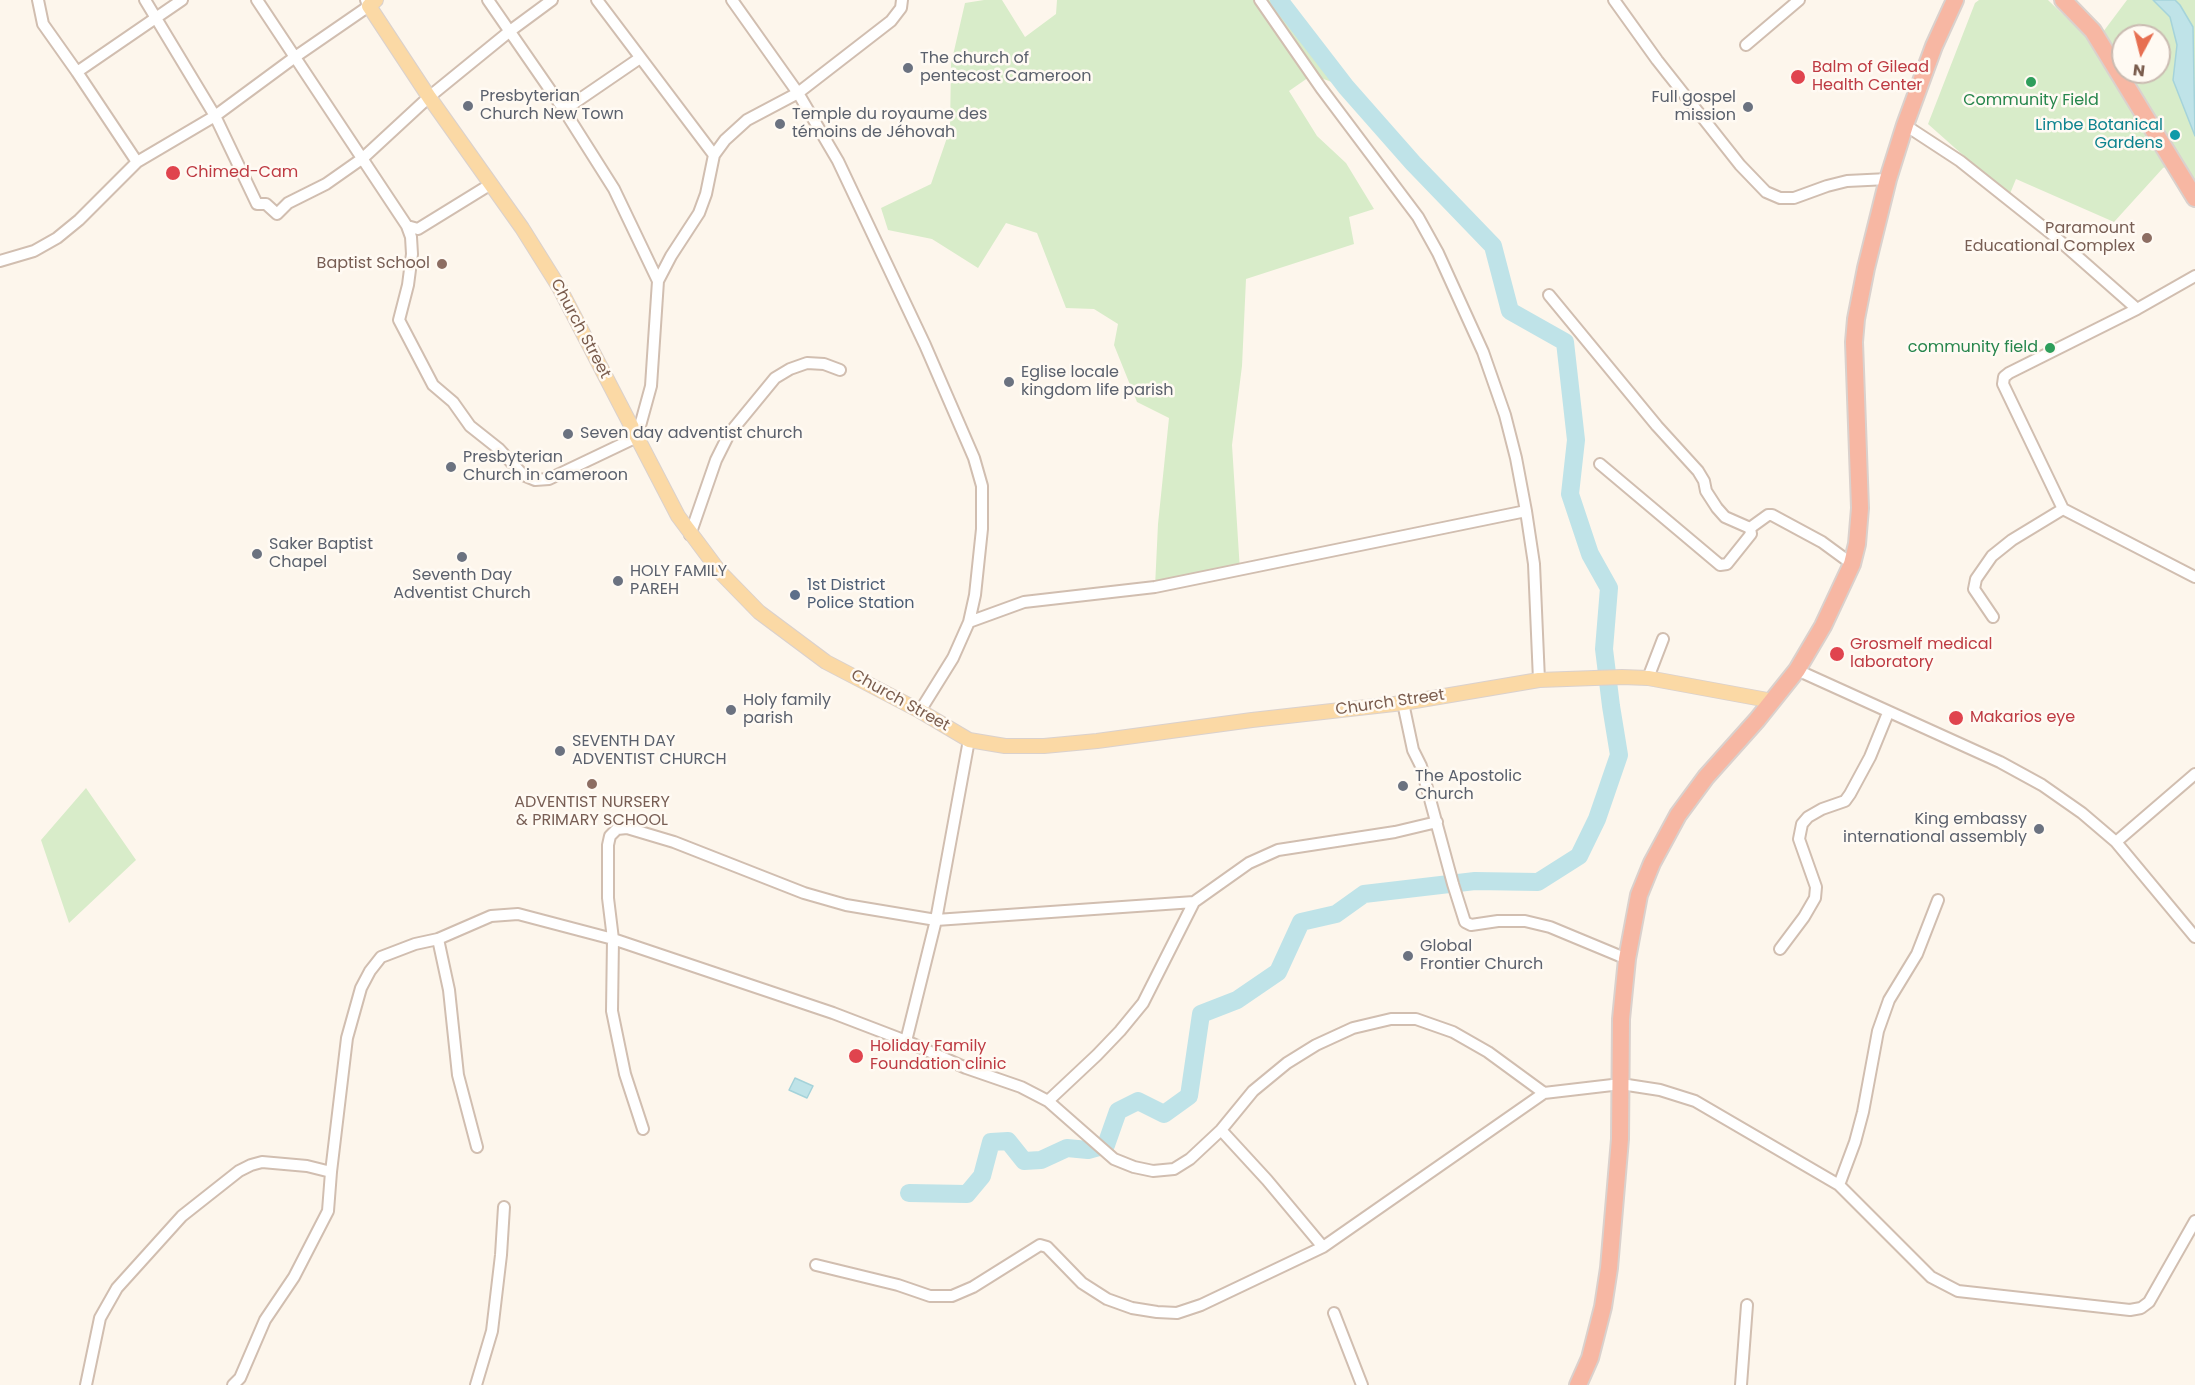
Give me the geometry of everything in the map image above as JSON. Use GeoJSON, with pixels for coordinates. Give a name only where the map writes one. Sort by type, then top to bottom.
{"type":"FeatureCollection","features":[{"type":"Feature","properties":{"kind":"highway"},"geometry":{"type":"LineString","coordinates":[[1941,27],[1943,0]]}},
{"type":"Feature","properties":{"kind":"highway"},"geometry":{"type":"LineString","coordinates":[[1578,1385],[1590,1358],[1603,1307],[1609,1268],[1616,1193],[1621,1084],[1621,1019],[1627,959],[1639,895],[1678,815],[1706,777],[1773,701],[1797,670],[1823,626],[1852,564],[1857,544],[1860,508],[1854,342],[1856,319],[1888,179],[1905,124],[1941,27],[1954,0]]}},
{"type":"Feature","properties":{"kind":"highway"},"geometry":{"type":"LineString","coordinates":[[2063,0],[2093,31],[2195,198]]}},
{"type":"Feature","properties":{"kind":"main road","name":"Church Street"},"geometry":{"type":"LineString","coordinates":[[370,2],[429,96],[522,228],[558,287],[678,516],[718,571],[759,612],[826,662],[920,711],[969,740],[1005,747],[1054,746],[1403,703],[1539,680],[1648,678],[1773,701]]}},
{"type":"Feature","properties":{"kind":"street"},"geometry":{"type":"LineString","coordinates":[[38,0],[43,24],[137,162]]}},
{"type":"Feature","properties":{"kind":"street"},"geometry":{"type":"LineString","coordinates":[[145,0],[215,116],[257,204],[266,204],[277,214],[288,203],[326,184],[363,158],[429,96],[552,0]]}},
{"type":"Feature","properties":{"kind":"street"},"geometry":{"type":"LineString","coordinates":[[77,72],[182,0]]}},
{"type":"Feature","properties":{"kind":"street"},"geometry":{"type":"LineString","coordinates":[[257,0],[407,225],[411,237],[412,254],[408,285],[399,320],[433,385],[453,402],[470,426],[499,449],[524,475],[535,480],[549,479],[637,437],[651,386],[658,281],[699,213],[706,194],[714,155],[725,140],[747,120],[798,93],[891,21],[901,8],[902,0]]}},
{"type":"Feature","properties":{"kind":"street"},"geometry":{"type":"LineString","coordinates":[[489,0],[564,110],[614,189],[658,281]]}},
{"type":"Feature","properties":{"kind":"street"},"geometry":{"type":"LineString","coordinates":[[597,0],[714,155]]}},
{"type":"Feature","properties":{"kind":"street"},"geometry":{"type":"LineString","coordinates":[[732,0],[798,93],[838,161],[925,345],[974,458],[982,486],[980,561],[969,622],[953,658],[920,711]]}},
{"type":"Feature","properties":{"kind":"street"},"geometry":{"type":"LineString","coordinates":[[1260,0],[1321,88],[1418,217],[1438,253],[1483,351],[1505,415],[1526,511],[1534,564],[1539,680]]}},
{"type":"Feature","properties":{"kind":"street"},"geometry":{"type":"LineString","coordinates":[[1614,0],[1740,165],[1766,192],[1780,198],[1794,198],[1847,181],[1888,179]]}},
{"type":"Feature","properties":{"kind":"street"},"geometry":{"type":"LineString","coordinates":[[1746,45],[1798,0]]}},
{"type":"Feature","properties":{"kind":"street"},"geometry":{"type":"LineString","coordinates":[[0,261],[34,251],[57,238],[79,220],[137,162],[215,116],[370,2]]}},
{"type":"Feature","properties":{"kind":"street"},"geometry":{"type":"LineString","coordinates":[[564,110],[640,58]]}},
{"type":"Feature","properties":{"kind":"street"},"geometry":{"type":"LineString","coordinates":[[1905,124],[1960,161],[2034,220],[2137,309]]}},
{"type":"Feature","properties":{"kind":"street"},"geometry":{"type":"LineString","coordinates":[[407,225],[418,229],[491,184]]}},
{"type":"Feature","properties":{"kind":"street"},"geometry":{"type":"LineString","coordinates":[[2195,276],[2137,309],[2008,373],[2004,377],[2003,384],[2063,509],[2195,577]]}},
{"type":"Feature","properties":{"kind":"street"},"geometry":{"type":"LineString","coordinates":[[1549,295],[1657,426],[1698,471],[1706,491],[1717,508],[1725,517],[1750,528]]}},
{"type":"Feature","properties":{"kind":"street"},"geometry":{"type":"LineString","coordinates":[[690,535],[716,460],[729,434],[775,378],[807,363],[824,364],[840,370]]}},
{"type":"Feature","properties":{"kind":"street"},"geometry":{"type":"LineString","coordinates":[[1599,464],[1720,565],[1727,564],[1751,534],[1750,528]]}},
{"type":"Feature","properties":{"kind":"street"},"geometry":{"type":"LineString","coordinates":[[1993,617],[1974,589],[1976,579],[1992,556],[2012,540],[2063,509]]}},
{"type":"Feature","properties":{"kind":"street"},"geometry":{"type":"LineString","coordinates":[[969,622],[1024,602],[1155,587],[1526,511]]}},
{"type":"Feature","properties":{"kind":"street"},"geometry":{"type":"LineString","coordinates":[[1750,528],[1768,515],[1772,515],[1822,543],[1852,564]]}},
{"type":"Feature","properties":{"kind":"street"},"geometry":{"type":"LineString","coordinates":[[1648,678],[1663,639]]}},
{"type":"Feature","properties":{"kind":"street"},"geometry":{"type":"LineString","coordinates":[[1797,670],[2000,762],[2042,785],[2082,813],[2116,842],[2195,937]]}},
{"type":"Feature","properties":{"kind":"street"},"geometry":{"type":"LineString","coordinates":[[1403,703],[1413,750],[1421,766],[1451,879],[1465,922],[1471,925],[1498,921],[1525,921],[1550,927],[1627,959]]}},
{"type":"Feature","properties":{"kind":"street"},"geometry":{"type":"LineString","coordinates":[[1780,949],[1815,898],[1816,887],[1799,839],[1802,824],[1808,817],[1822,809],[1845,801],[1870,757],[1888,713]]}},
{"type":"Feature","properties":{"kind":"street"},"geometry":{"type":"LineString","coordinates":[[906,1041],[936,920],[969,740]]}},
{"type":"Feature","properties":{"kind":"street"},"geometry":{"type":"LineString","coordinates":[[2116,842],[2195,774]]}},
{"type":"Feature","properties":{"kind":"street"},"geometry":{"type":"LineString","coordinates":[[1047,1101],[1097,1055],[1143,1003],[1194,902],[1249,863],[1278,850],[1358,838],[1437,822]]}},
{"type":"Feature","properties":{"kind":"street"},"geometry":{"type":"LineString","coordinates":[[642,1129],[625,1074],[612,1011],[613,939],[608,898],[608,845],[610,836],[617,829],[627,828],[674,842],[846,906],[936,920],[1194,902]]}},
{"type":"Feature","properties":{"kind":"street"},"geometry":{"type":"LineString","coordinates":[[1839,1185],[1863,1112],[1878,1031],[1889,1000],[1917,954],[1938,900]]}},
{"type":"Feature","properties":{"kind":"street"},"geometry":{"type":"LineString","coordinates":[[233,1385],[240,1378],[265,1320],[294,1277],[328,1211],[347,1038],[361,988],[370,971],[381,957],[414,944],[438,939],[491,916],[518,914],[613,939],[833,1013],[906,1041],[966,1068],[1021,1087],[1047,1101],[1113,1159],[1153,1171],[1174,1169],[1190,1159],[1221,1130],[1252,1091],[1287,1063],[1316,1045],[1353,1028],[1391,1020],[1416,1019],[1452,1032],[1497,1058],[1544,1093]]}},
{"type":"Feature","properties":{"kind":"street"},"geometry":{"type":"LineString","coordinates":[[438,939],[449,990],[459,1075],[477,1147]]}},
{"type":"Feature","properties":{"kind":"street"},"geometry":{"type":"LineString","coordinates":[[816,1265],[898,1285],[930,1296],[952,1296],[973,1287],[1040,1245],[1047,1247],[1082,1283],[1107,1299],[1132,1308],[1177,1313],[1201,1305],[1323,1247],[1544,1093],[1621,1084],[1659,1090],[1695,1101],[1839,1185],[1931,1277],[1944,1286],[1958,1291],[2130,1310],[2141,1308],[2149,1302],[2195,1221]]}},
{"type":"Feature","properties":{"kind":"street"},"geometry":{"type":"LineString","coordinates":[[1221,1130],[1267,1179],[1323,1247]]}},
{"type":"Feature","properties":{"kind":"street"},"geometry":{"type":"LineString","coordinates":[[86,1385],[100,1318],[117,1288],[182,1216],[239,1171],[251,1165],[262,1162],[307,1166],[331,1172]]}},
{"type":"Feature","properties":{"kind":"street"},"geometry":{"type":"LineString","coordinates":[[476,1385],[492,1331],[504,1207]]}},
{"type":"Feature","properties":{"kind":"street"},"geometry":{"type":"LineString","coordinates":[[1741,1385],[1747,1305]]}},
{"type":"Feature","properties":{"kind":"street"},"geometry":{"type":"LineString","coordinates":[[1334,1313],[1362,1385]]}},
{"type":"Feature","properties":{"kind":"green space"},"geometry":{"type":"Polygon","coordinates":[[[1002,0],[1025,37],[1056,14],[1057,0],[1279,0],[1346,87],[1312,75],[1289,91],[1317,136],[1346,163],[1374,209],[1349,217],[1354,244],[1246,279],[1242,366],[1232,445],[1240,571],[1155,587],[1158,524],[1169,418],[1137,402],[1114,345],[1118,324],[1094,309],[1066,308],[1037,233],[1006,223],[978,268],[932,239],[888,230],[881,208],[931,184],[950,129],[951,64],[965,3],[1002,0]]]}},
{"type":"Feature","properties":{"kind":"green space","name":"Community Field"},"geometry":{"type":"Polygon","coordinates":[[[1979,0],[2048,0],[2091,41],[2111,72],[2111,84],[2119,84],[2171,165],[2163,168],[2114,222],[2016,179],[2009,196],[1928,124],[1975,3],[1979,0]]]}},
{"type":"Feature","properties":{"kind":"green space","name":"Limbe Botanical Gardens"},"geometry":{"type":"Polygon","coordinates":[[[2127,0],[2195,0],[2195,198],[2124,84],[2171,84],[2171,24],[2111,24],[2111,63],[2097,40],[2127,0]]]}},
{"type":"Feature","properties":{"kind":"green space"},"geometry":{"type":"Polygon","coordinates":[[[86,788],[136,860],[69,923],[41,840],[86,788]]]}},
{"type":"Feature","properties":{"kind":"water"},"geometry":{"type":"Polygon","coordinates":[[[2153,0],[2175,0],[2193,27],[2195,136],[2173,80],[2177,45],[2170,17],[2153,0]]]}},
{"type":"Feature","properties":{"kind":"water"},"geometry":{"type":"Polygon","coordinates":[[[795,1078],[813,1086],[807,1098],[789,1090],[795,1078]]]}},
{"type":"Feature","properties":{"kind":"waterway"},"geometry":{"type":"LineString","coordinates":[[909,1193],[967,1194],[982,1176],[991,1142],[1008,1141],[1024,1161],[1041,1160],[1067,1148],[1088,1150],[1106,1145],[1118,1111],[1138,1101],[1164,1114],[1189,1096],[1201,1014],[1237,1000],[1278,972],[1301,922],[1336,914],[1364,894],[1475,881],[1538,882],[1579,856],[1597,819],[1619,755],[1604,649],[1609,588],[1590,554],[1570,494],[1576,440],[1565,342],[1510,311],[1493,246],[1413,163],[1346,87],[1279,0]]}},
{"type":"Feature","properties":{"kind":"place","name":"The church of pentecost Cameroon"},"geometry":{"type":"Point","coordinates":[908,68]}},
{"type":"Feature","properties":{"kind":"place","name":"Balm of Gilead Health Center"},"geometry":{"type":"Point","coordinates":[1798,77]}},
{"type":"Feature","properties":{"kind":"place","name":"Community Field"},"geometry":{"type":"Point","coordinates":[2031,82]}},
{"type":"Feature","properties":{"kind":"place","name":"Presbyterian Church New Town"},"geometry":{"type":"Point","coordinates":[468,106]}},
{"type":"Feature","properties":{"kind":"place","name":"Full gospel mission"},"geometry":{"type":"Point","coordinates":[1748,107]}},
{"type":"Feature","properties":{"kind":"place","name":"Temple du royaume des témoins de Jéhovah"},"geometry":{"type":"Point","coordinates":[780,124]}},
{"type":"Feature","properties":{"kind":"place","name":"Limbe Botanical Gardens"},"geometry":{"type":"Point","coordinates":[2175,135]}},
{"type":"Feature","properties":{"kind":"place","name":"Chimed-Cam"},"geometry":{"type":"Point","coordinates":[173,173]}},
{"type":"Feature","properties":{"kind":"place","name":"Paramount Educational Complex"},"geometry":{"type":"Point","coordinates":[2147,238]}},
{"type":"Feature","properties":{"kind":"place","name":"Baptist School"},"geometry":{"type":"Point","coordinates":[442,264]}},
{"type":"Feature","properties":{"kind":"place","name":"community field"},"geometry":{"type":"Point","coordinates":[2050,348]}},
{"type":"Feature","properties":{"kind":"place","name":"Eglise locale kingdom life parish"},"geometry":{"type":"Point","coordinates":[1009,382]}},
{"type":"Feature","properties":{"kind":"place","name":"Seven day adventist church"},"geometry":{"type":"Point","coordinates":[568,434]}},
{"type":"Feature","properties":{"kind":"place","name":"Presbyterian Church in cameroon"},"geometry":{"type":"Point","coordinates":[451,467]}},
{"type":"Feature","properties":{"kind":"place","name":"Saker Baptist Chapel"},"geometry":{"type":"Point","coordinates":[257,554]}},
{"type":"Feature","properties":{"kind":"place","name":"Seventh Day Adventist Church"},"geometry":{"type":"Point","coordinates":[462,557]}},
{"type":"Feature","properties":{"kind":"place","name":"HOLY FAMILY PAREH"},"geometry":{"type":"Point","coordinates":[618,581]}},
{"type":"Feature","properties":{"kind":"place","name":"1st District Police Station"},"geometry":{"type":"Point","coordinates":[795,595]}},
{"type":"Feature","properties":{"kind":"place","name":"Grosmelf medical laboratory"},"geometry":{"type":"Point","coordinates":[1837,654]}},
{"type":"Feature","properties":{"kind":"place","name":"Holy family parish"},"geometry":{"type":"Point","coordinates":[731,710]}},
{"type":"Feature","properties":{"kind":"place","name":"Makarios eye"},"geometry":{"type":"Point","coordinates":[1956,718]}},
{"type":"Feature","properties":{"kind":"place","name":"SEVENTH DAY ADVENTIST CHURCH"},"geometry":{"type":"Point","coordinates":[560,751]}},
{"type":"Feature","properties":{"kind":"place","name":"ADVENTIST NURSERY & PRIMARY SCHOOL"},"geometry":{"type":"Point","coordinates":[592,784]}},
{"type":"Feature","properties":{"kind":"place","name":"The Apostolic Church"},"geometry":{"type":"Point","coordinates":[1403,786]}},
{"type":"Feature","properties":{"kind":"place","name":"King embassy international assembly"},"geometry":{"type":"Point","coordinates":[2039,829]}},
{"type":"Feature","properties":{"kind":"place","name":"Global Frontier Church"},"geometry":{"type":"Point","coordinates":[1408,956]}},
{"type":"Feature","properties":{"kind":"place","name":"Holiday Family Foundation clinic"},"geometry":{"type":"Point","coordinates":[856,1056]}}]}
